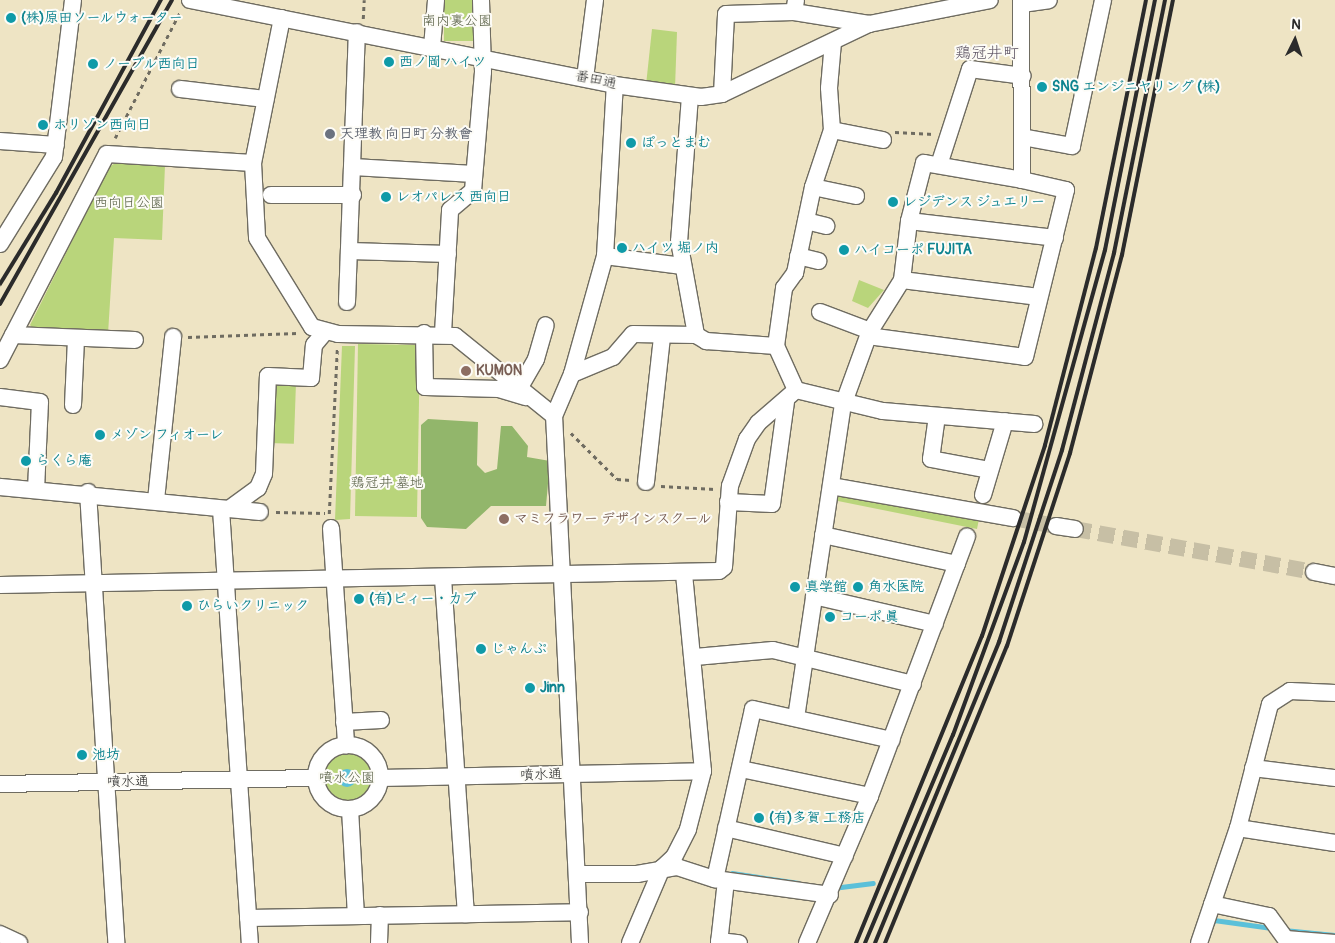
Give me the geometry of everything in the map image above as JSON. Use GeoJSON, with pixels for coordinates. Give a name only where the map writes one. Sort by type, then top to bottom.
{"type":"FeatureCollection","features":[{"type":"Feature","properties":{"kind":"street"},"geometry":{"type":"LineString","coordinates":[[0,244],[47,169],[56,145],[72,0]]}},
{"type":"Feature","properties":{"kind":"street"},"geometry":{"type":"LineString","coordinates":[[432,47],[436,0]]}},
{"type":"Feature","properties":{"kind":"street"},"geometry":{"type":"LineString","coordinates":[[444,333],[450,210],[473,191],[483,72],[480,56],[481,0]]}},
{"type":"Feature","properties":{"kind":"street"},"geometry":{"type":"LineString","coordinates":[[585,78],[595,0]]}},
{"type":"Feature","properties":{"kind":"street","name":"番田通"},"geometry":{"type":"LineString","coordinates":[[186,4],[266,7],[282,18],[480,56],[615,85],[690,96],[722,94],[869,24],[990,0]]}},
{"type":"Feature","properties":{"kind":"street"},"geometry":{"type":"LineString","coordinates":[[1022,180],[1022,2],[1050,0]]}},
{"type":"Feature","properties":{"kind":"street"},"geometry":{"type":"LineString","coordinates":[[1022,137],[1072,146],[1103,0]]}},
{"type":"Feature","properties":{"kind":"street"},"geometry":{"type":"LineString","coordinates":[[722,94],[726,14],[795,6],[869,24]]}},
{"type":"Feature","properties":{"kind":"street"},"geometry":{"type":"LineString","coordinates":[[282,18],[252,162],[257,238],[325,331]]}},
{"type":"Feature","properties":{"kind":"street"},"geometry":{"type":"LineString","coordinates":[[347,302],[357,32]]}},
{"type":"Feature","properties":{"kind":"street"},"geometry":{"type":"LineString","coordinates":[[728,502],[772,504],[791,396],[776,346],[784,288],[795,273],[813,187],[832,130],[829,88],[833,42]]}},
{"type":"Feature","properties":{"kind":"street"},"geometry":{"type":"LineString","coordinates":[[939,165],[970,69],[1023,76]]}},
{"type":"Feature","properties":{"kind":"street"},"geometry":{"type":"LineString","coordinates":[[580,943],[573,774],[559,575],[554,416],[572,374],[605,256],[615,85]]}},
{"type":"Feature","properties":{"kind":"street"},"geometry":{"type":"LineString","coordinates":[[180,89],[265,100]]}},
{"type":"Feature","properties":{"kind":"street"},"geometry":{"type":"LineString","coordinates":[[690,96],[680,202],[682,266],[696,335]]}},
{"type":"Feature","properties":{"kind":"street"},"geometry":{"type":"LineString","coordinates":[[832,130],[883,140]]}},
{"type":"Feature","properties":{"kind":"street"},"geometry":{"type":"LineString","coordinates":[[0,141],[56,145]]}},
{"type":"Feature","properties":{"kind":"street"},"geometry":{"type":"LineString","coordinates":[[0,360],[107,154],[252,162]]}},
{"type":"Feature","properties":{"kind":"street"},"geometry":{"type":"LineString","coordinates":[[796,718],[843,405],[869,333],[902,280],[910,221],[924,163],[1022,180],[1066,190],[1025,356],[869,333],[820,312]]}},
{"type":"Feature","properties":{"kind":"street"},"geometry":{"type":"LineString","coordinates":[[353,167],[474,174]]}},
{"type":"Feature","properties":{"kind":"street"},"geometry":{"type":"LineString","coordinates":[[813,187],[856,196]]}},
{"type":"Feature","properties":{"kind":"street"},"geometry":{"type":"LineString","coordinates":[[271,195],[352,195]]}},
{"type":"Feature","properties":{"kind":"street"},"geometry":{"type":"LineString","coordinates":[[806,221],[826,226]]}},
{"type":"Feature","properties":{"kind":"street"},"geometry":{"type":"LineString","coordinates":[[910,221],[1055,238]]}},
{"type":"Feature","properties":{"kind":"street"},"geometry":{"type":"LineString","coordinates":[[350,251],[448,254]]}},
{"type":"Feature","properties":{"kind":"street"},"geometry":{"type":"LineString","coordinates":[[605,256],[682,266]]}},
{"type":"Feature","properties":{"kind":"street"},"geometry":{"type":"LineString","coordinates":[[798,256],[818,261]]}},
{"type":"Feature","properties":{"kind":"street"},"geometry":{"type":"LineString","coordinates":[[902,280],[1039,297]]}},
{"type":"Feature","properties":{"kind":"street"},"geometry":{"type":"LineString","coordinates":[[520,387],[536,359],[546,325]]}},
{"type":"Feature","properties":{"kind":"street"},"geometry":{"type":"LineString","coordinates":[[325,331],[444,333],[466,343],[536,399],[554,416]]}},
{"type":"Feature","properties":{"kind":"street"},"geometry":{"type":"LineString","coordinates":[[225,509],[258,488],[264,474],[268,376],[311,378],[314,345],[325,331]]}},
{"type":"Feature","properties":{"kind":"street"},"geometry":{"type":"LineString","coordinates":[[424,333],[425,387],[499,389],[536,399]]}},
{"type":"Feature","properties":{"kind":"street"},"geometry":{"type":"LineString","coordinates":[[13,335],[76,340],[134,340]]}},
{"type":"Feature","properties":{"kind":"street"},"geometry":{"type":"LineString","coordinates":[[572,374],[613,357],[627,336],[662,337],[696,335],[706,341],[776,346]]}},
{"type":"Feature","properties":{"kind":"street"},"geometry":{"type":"LineString","coordinates":[[156,500],[173,337]]}},
{"type":"Feature","properties":{"kind":"street"},"geometry":{"type":"LineString","coordinates":[[646,482],[662,337]]}},
{"type":"Feature","properties":{"kind":"street"},"geometry":{"type":"LineString","coordinates":[[73,405],[76,340]]}},
{"type":"Feature","properties":{"kind":"street"},"geometry":{"type":"LineString","coordinates":[[734,475],[758,423],[791,396],[843,405],[937,416],[1034,424]]}},
{"type":"Feature","properties":{"kind":"street"},"geometry":{"type":"LineString","coordinates":[[0,397],[40,402],[36,489]]}},
{"type":"Feature","properties":{"kind":"street"},"geometry":{"type":"LineString","coordinates":[[937,416],[931,459],[990,470]]}},
{"type":"Feature","properties":{"kind":"street"},"geometry":{"type":"LineString","coordinates":[[983,495],[1005,421]]}},
{"type":"Feature","properties":{"kind":"street"},"geometry":{"type":"LineString","coordinates":[[0,585],[684,573],[724,567],[728,502],[734,475],[735,444]]}},
{"type":"Feature","properties":{"kind":"street"},"geometry":{"type":"LineString","coordinates":[[831,486],[1013,518]]}},
{"type":"Feature","properties":{"kind":"street"},"geometry":{"type":"LineString","coordinates":[[0,487],[88,492],[260,512]]}},
{"type":"Feature","properties":{"kind":"street"},"geometry":{"type":"LineString","coordinates":[[88,492],[92,583],[116,943]]}},
{"type":"Feature","properties":{"kind":"street"},"geometry":{"type":"LineString","coordinates":[[225,509],[226,581],[250,943]]}},
{"type":"Feature","properties":{"kind":"street"},"geometry":{"type":"LineString","coordinates":[[1056,526],[1075,529]]}},
{"type":"Feature","properties":{"kind":"street"},"geometry":{"type":"LineString","coordinates":[[331,528],[346,745]]}},
{"type":"Feature","properties":{"kind":"street"},"geometry":{"type":"LineString","coordinates":[[824,535],[957,564]]}},
{"type":"Feature","properties":{"kind":"street"},"geometry":{"type":"LineString","coordinates":[[807,943],[830,895],[870,796],[967,537]]}},
{"type":"Feature","properties":{"kind":"street"},"geometry":{"type":"LineString","coordinates":[[1314,572],[1335,576]]}},
{"type":"Feature","properties":{"kind":"street"},"geometry":{"type":"LineString","coordinates":[[630,943],[662,868],[674,857],[688,829],[703,771],[695,656],[684,573]]}},
{"type":"Feature","properties":{"kind":"street"},"geometry":{"type":"LineString","coordinates":[[444,578],[466,914]]}},
{"type":"Feature","properties":{"kind":"street"},"geometry":{"type":"LineString","coordinates":[[814,596],[935,624]]}},
{"type":"Feature","properties":{"kind":"street"},"geometry":{"type":"LineString","coordinates":[[695,656],[762,650],[913,684]]}},
{"type":"Feature","properties":{"kind":"street"},"geometry":{"type":"LineString","coordinates":[[1199,943],[1238,828],[1270,704],[1290,691],[1335,693]]}},
{"type":"Feature","properties":{"kind":"street"},"geometry":{"type":"LineString","coordinates":[[739,943],[719,942],[720,880],[726,828],[741,769],[753,709],[892,740]]}},
{"type":"Feature","properties":{"kind":"street"},"geometry":{"type":"LineString","coordinates":[[344,722],[382,720]]}},
{"type":"Feature","properties":{"kind":"street"},"geometry":{"type":"LineString","coordinates":[[346,745],[356,746],[374,758],[380,778],[374,796],[350,809],[326,801],[316,778],[321,759],[346,745]]}},
{"type":"Feature","properties":{"kind":"street"},"geometry":{"type":"LineString","coordinates":[[1253,768],[1335,778]]}},
{"type":"Feature","properties":{"kind":"street"},"geometry":{"type":"LineString","coordinates":[[741,769],[870,796]]}},
{"type":"Feature","properties":{"kind":"street","name":"噴水通"},"geometry":{"type":"LineString","coordinates":[[380,778],[703,771]]}},
{"type":"Feature","properties":{"kind":"street","name":"噴水通"},"geometry":{"type":"LineString","coordinates":[[0,784],[316,778]]}},
{"type":"Feature","properties":{"kind":"street"},"geometry":{"type":"LineString","coordinates":[[350,809],[356,915]]}},
{"type":"Feature","properties":{"kind":"street"},"geometry":{"type":"LineString","coordinates":[[726,828],[845,856]]}},
{"type":"Feature","properties":{"kind":"street"},"geometry":{"type":"LineString","coordinates":[[1238,828],[1335,843]]}},
{"type":"Feature","properties":{"kind":"street"},"geometry":{"type":"LineString","coordinates":[[578,874],[637,874],[662,868],[677,867],[720,880],[830,895]]}},
{"type":"Feature","properties":{"kind":"street"},"geometry":{"type":"LineString","coordinates":[[1212,904],[1270,916],[1286,939],[1335,943]]}},
{"type":"Feature","properties":{"kind":"street"},"geometry":{"type":"LineString","coordinates":[[248,918],[580,912]]}},
{"type":"Feature","properties":{"kind":"street"},"geometry":{"type":"LineString","coordinates":[[380,915],[380,943]]}},
{"type":"Feature","properties":{"kind":"street"},"geometry":{"type":"LineString","coordinates":[[0,934],[20,943]]}},
{"type":"Feature","properties":{"kind":"path"},"geometry":{"type":"LineString","coordinates":[[107,154],[186,4]]}},
{"type":"Feature","properties":{"kind":"path"},"geometry":{"type":"LineString","coordinates":[[883,140],[896,132],[912,130],[948,136]]}},
{"type":"Feature","properties":{"kind":"path"},"geometry":{"type":"LineString","coordinates":[[210,336],[294,334],[325,331],[329,513],[260,512]]}},
{"type":"Feature","properties":{"kind":"path"},"geometry":{"type":"LineString","coordinates":[[554,416],[617,479],[646,482],[673,489],[717,489]]}},
{"type":"Feature","properties":{"kind":"green space","name":"南内裏公園"},"geometry":{"type":"Polygon","coordinates":[[[444,0],[474,0],[474,41],[444,41],[444,0]]]}},
{"type":"Feature","properties":{"kind":"green space"},"geometry":{"type":"Polygon","coordinates":[[[652,29],[677,32],[675,88],[646,85],[652,29]]]}},
{"type":"Feature","properties":{"kind":"green space","name":"西向日公園"},"geometry":{"type":"Polygon","coordinates":[[[117,162],[165,165],[162,240],[114,238],[108,334],[36,332],[30,325],[109,167],[117,162]]]}},
{"type":"Feature","properties":{"kind":"green space"},"geometry":{"type":"Polygon","coordinates":[[[859,280],[884,290],[868,308],[852,301],[859,280]]]}},
{"type":"Feature","properties":{"kind":"green space","name":"鶏冠井 墓地"},"geometry":{"type":"Polygon","coordinates":[[[358,344],[420,345],[417,517],[355,516],[358,344]]]}},
{"type":"Feature","properties":{"kind":"green space"},"geometry":{"type":"Polygon","coordinates":[[[342,346],[355,346],[350,519],[335,520],[342,346]]]}},
{"type":"Feature","properties":{"kind":"green space"},"geometry":{"type":"Polygon","coordinates":[[[270,382],[296,383],[294,444],[268,443],[270,382]]]}},
{"type":"Feature","properties":{"kind":"green space"},"geometry":{"type":"Polygon","coordinates":[[[428,419],[478,422],[477,465],[485,473],[497,469],[501,426],[512,426],[528,446],[527,457],[550,461],[546,506],[491,506],[466,529],[427,527],[421,518],[421,425],[428,419]]]}},
{"type":"Feature","properties":{"kind":"green space"},"geometry":{"type":"Polygon","coordinates":[[[834,492],[979,519],[977,529],[833,500],[834,492]]]}},
{"type":"Feature","properties":{"kind":"green space","name":"噴水公園"},"geometry":{"type":"Polygon","coordinates":[[[348,751],[358,753],[367,759],[373,768],[375,778],[373,788],[367,797],[358,803],[348,805],[338,803],[329,797],[323,788],[321,778],[323,768],[329,759],[338,753],[348,751]]]}},
{"type":"Feature","properties":{"kind":"water"},"geometry":{"type":"Polygon","coordinates":[[[347,769],[353,772],[356,778],[353,784],[347,787],[341,784],[338,778],[341,772],[347,769]]]}},
{"type":"Feature","properties":{"kind":"waterway"},"geometry":{"type":"LineString","coordinates":[[732,873],[798,883]]}},
{"type":"Feature","properties":{"kind":"waterway"},"geometry":{"type":"LineString","coordinates":[[833,888],[873,883]]}},
{"type":"Feature","properties":{"kind":"waterway"},"geometry":{"type":"LineString","coordinates":[[1212,924],[1214,920],[1271,928]]}},
{"type":"Feature","properties":{"kind":"waterway"},"geometry":{"type":"LineString","coordinates":[[1284,930],[1335,935]]}},
{"type":"Feature","properties":{"kind":"tunnel"},"geometry":{"type":"LineString","coordinates":[[1013,518],[1056,526]]}},
{"type":"Feature","properties":{"kind":"tunnel"},"geometry":{"type":"LineString","coordinates":[[1075,529],[1314,572]]}},
{"type":"Feature","properties":{"kind":"railway"},"geometry":{"type":"LineString","coordinates":[[0,284],[56,193],[161,0]]}},
{"type":"Feature","properties":{"kind":"railway"},"geometry":{"type":"LineString","coordinates":[[0,304],[172,0]]}},
{"type":"Feature","properties":{"kind":"railway"},"geometry":{"type":"LineString","coordinates":[[856,943],[982,636],[1045,445],[1096,248],[1146,0]]}},
{"type":"Feature","properties":{"kind":"railway"},"geometry":{"type":"LineString","coordinates":[[865,943],[953,735],[1024,542],[1105,250],[1155,0]]}},
{"type":"Feature","properties":{"kind":"railway"},"geometry":{"type":"LineString","coordinates":[[875,943],[999,642],[1062,450],[1114,253],[1165,0]]}},
{"type":"Feature","properties":{"kind":"railway"},"geometry":{"type":"LineString","coordinates":[[885,943],[1007,646],[1070,453],[1122,255],[1173,0]]}},
{"type":"Feature","properties":{"kind":"place","name":"(株)原田ソールウォーター"},"geometry":{"type":"Point","coordinates":[11,18]}},
{"type":"Feature","properties":{"kind":"place","name":"西ノ岡 ハイツ"},"geometry":{"type":"Point","coordinates":[389,62]}},
{"type":"Feature","properties":{"kind":"place","name":"ノーブル西向日"},"geometry":{"type":"Point","coordinates":[93,64]}},
{"type":"Feature","properties":{"kind":"place","name":"SNG エンジニヤリング (株)"},"geometry":{"type":"Point","coordinates":[1042,87]}},
{"type":"Feature","properties":{"kind":"place","name":"ホリゾン西向日"},"geometry":{"type":"Point","coordinates":[43,125]}},
{"type":"Feature","properties":{"kind":"place","name":"天理教 向日町 分教會"},"geometry":{"type":"Point","coordinates":[330,134]}},
{"type":"Feature","properties":{"kind":"place","name":"ぽっとまむ"},"geometry":{"type":"Point","coordinates":[631,143]}},
{"type":"Feature","properties":{"kind":"place","name":"レオパレス 西向日"},"geometry":{"type":"Point","coordinates":[386,197]}},
{"type":"Feature","properties":{"kind":"place","name":"レジデンス ジュエリー"},"geometry":{"type":"Point","coordinates":[893,202]}},
{"type":"Feature","properties":{"kind":"place","name":"ハイツ 堀ノ内"},"geometry":{"type":"Point","coordinates":[622,248]}},
{"type":"Feature","properties":{"kind":"place","name":"ハイコーポ FUJITA"},"geometry":{"type":"Point","coordinates":[844,250]}},
{"type":"Feature","properties":{"kind":"place","name":"KUMON"},"geometry":{"type":"Point","coordinates":[466,371]}},
{"type":"Feature","properties":{"kind":"place","name":"メゾン フィオーレ"},"geometry":{"type":"Point","coordinates":[100,435]}},
{"type":"Feature","properties":{"kind":"place","name":"らくら庵"},"geometry":{"type":"Point","coordinates":[26,461]}},
{"type":"Feature","properties":{"kind":"place","name":"マミフラワー デザインスクール"},"geometry":{"type":"Point","coordinates":[504,519]}},
{"type":"Feature","properties":{"kind":"place","name":"真学館"},"geometry":{"type":"Point","coordinates":[795,587]}},
{"type":"Feature","properties":{"kind":"place","name":"角水医院"},"geometry":{"type":"Point","coordinates":[858,587]}},
{"type":"Feature","properties":{"kind":"place","name":"(有)ピィー・カブ"},"geometry":{"type":"Point","coordinates":[359,599]}},
{"type":"Feature","properties":{"kind":"place","name":"ひらいクリニック"},"geometry":{"type":"Point","coordinates":[187,606]}},
{"type":"Feature","properties":{"kind":"place","name":"コーポ 眞"},"geometry":{"type":"Point","coordinates":[830,617]}},
{"type":"Feature","properties":{"kind":"place","name":"じゃんぷ"},"geometry":{"type":"Point","coordinates":[481,649]}},
{"type":"Feature","properties":{"kind":"place","name":"Jinn"},"geometry":{"type":"Point","coordinates":[530,688]}},
{"type":"Feature","properties":{"kind":"place","name":"池坊"},"geometry":{"type":"Point","coordinates":[82,755]}},
{"type":"Feature","properties":{"kind":"place","name":"(有)多賀 工務店"},"geometry":{"type":"Point","coordinates":[759,818]}},
{"type":"Feature","properties":{"kind":"district","name":"鶏冠井町"},"geometry":{"type":"Point","coordinates":[987,53]}}]}
